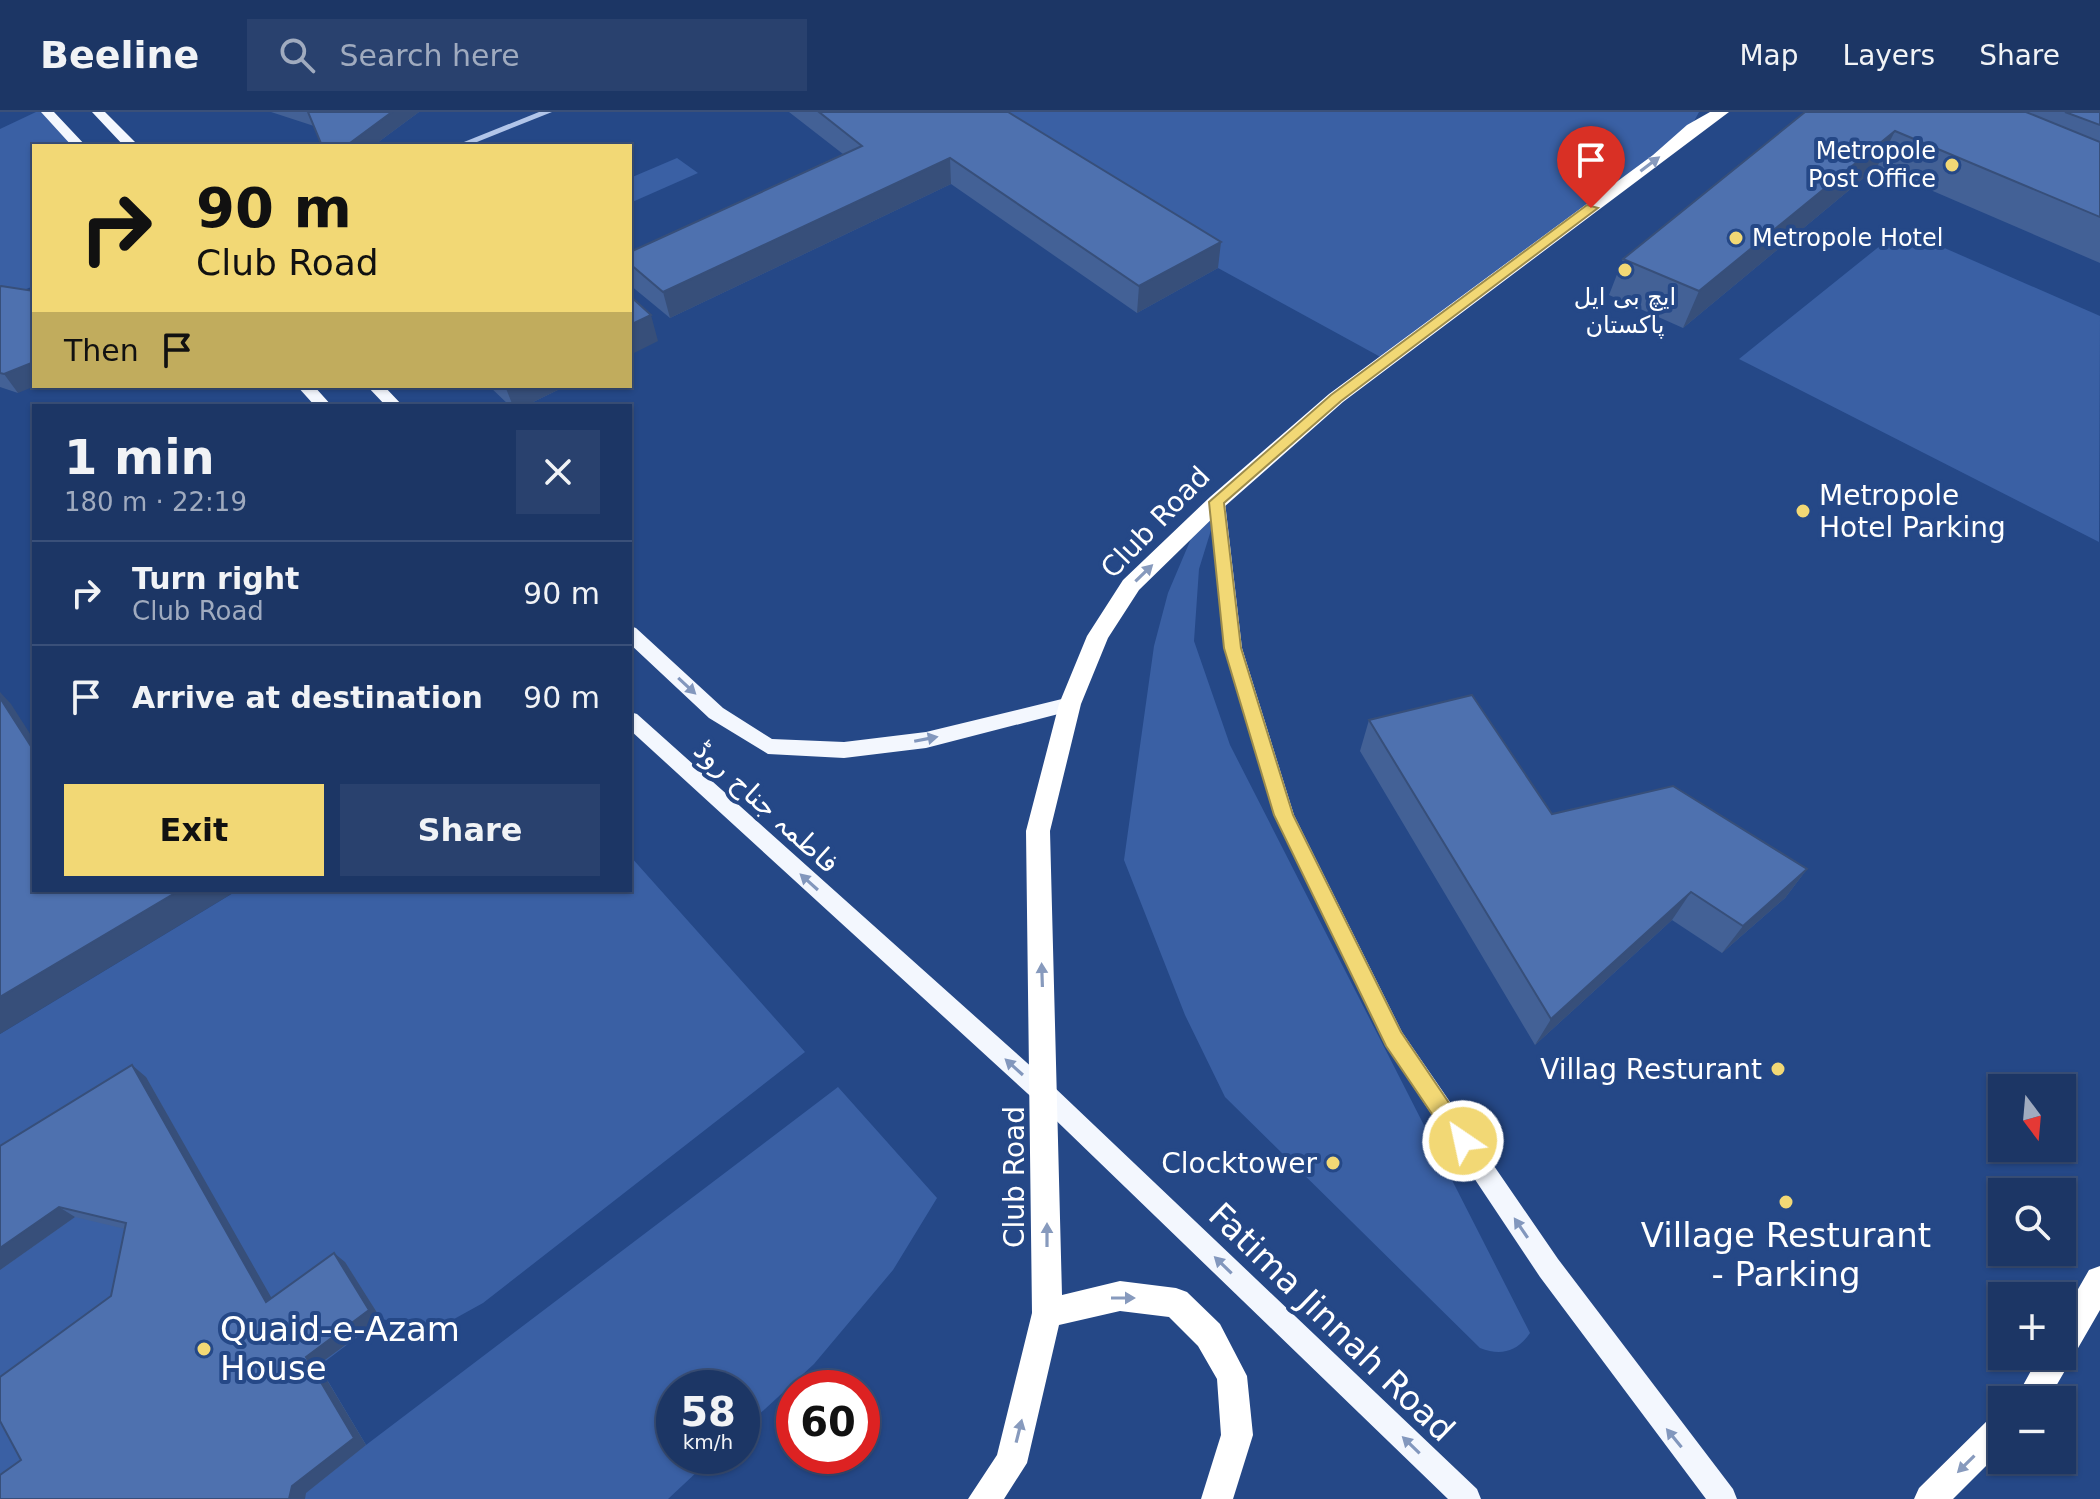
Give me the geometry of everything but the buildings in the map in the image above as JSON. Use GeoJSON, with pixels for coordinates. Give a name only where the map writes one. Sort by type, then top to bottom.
{"type":"FeatureCollection","features":[{"type":"Feature","properties":{"kind":"highway","name":"Club Road"},"geometry":{"type":"LineString","coordinates":[[984,1499],[1011,1463],[1047,1313],[1046,1095],[1038,831],[1070,704],[1098,636],[1131,585],[1217,502],[1336,398],[1659,158],[1697,120],[1721,112]]}},
{"type":"Feature","properties":{"kind":"highway"},"geometry":{"type":"LineString","coordinates":[[2076,1322],[2100,1281]]}},
{"type":"Feature","properties":{"kind":"highway"},"geometry":{"type":"LineString","coordinates":[[1047,1313],[1120,1296],[1176,1303],[1209,1335],[1232,1376],[1237,1435],[1217,1499]]}},
{"type":"Feature","properties":{"kind":"highway"},"geometry":{"type":"LineString","coordinates":[[1930,1499],[1988,1442]]}},
{"type":"Feature","properties":{"kind":"main road"},"geometry":{"type":"LineString","coordinates":[[47,112],[77,144]]}},
{"type":"Feature","properties":{"kind":"main road"},"geometry":{"type":"LineString","coordinates":[[98,112],[130,144]]}},
{"type":"Feature","properties":{"kind":"main road"},"geometry":{"type":"LineString","coordinates":[[307,388],[322,404]]}},
{"type":"Feature","properties":{"kind":"main road"},"geometry":{"type":"LineString","coordinates":[[377,388],[393,404]]}},
{"type":"Feature","properties":{"kind":"main road"},"geometry":{"type":"LineString","coordinates":[[1217,502],[1233,648],[1284,815],[1394,1039],[1549,1268],[1723,1499]]}},
{"type":"Feature","properties":{"kind":"main road","name":"فاطمہ جناح روڈ"},"geometry":{"type":"LineString","coordinates":[[632,635],[716,713],[768,746],[844,750],[926,740],[1070,704]]}},
{"type":"Feature","properties":{"kind":"main road","name":"فاطمہ جناح روڈ"},"geometry":{"type":"LineString","coordinates":[[632,721],[866,934]]}},
{"type":"Feature","properties":{"kind":"main road","name":"Fatima Jinnah Road"},"geometry":{"type":"LineString","coordinates":[[866,934],[1046,1095],[1467,1499]]}},
{"type":"Feature","properties":{"kind":"lane"},"geometry":{"type":"LineString","coordinates":[[464,144],[547,112]]}},
{"type":"Feature","properties":{"kind":"shaded area"},"geometry":{"type":"Polygon","coordinates":[[[36,112],[45,112],[75,144],[32,144],[32,287],[0,299],[0,129],[36,112]]]}},
{"type":"Feature","properties":{"kind":"shaded area"},"geometry":{"type":"Polygon","coordinates":[[[988,112],[1699,112],[1691,127],[1386,360],[1218,268],[988,112]]]}},
{"type":"Feature","properties":{"kind":"shaded area"},"geometry":{"type":"Polygon","coordinates":[[[677,158],[698,173],[632,202],[632,177],[677,158]]]}},
{"type":"Feature","properties":{"kind":"shaded area"},"geometry":{"type":"Polygon","coordinates":[[[1901,229],[2100,316],[2099,542],[1739,359],[1901,229]]]}},
{"type":"Feature","properties":{"kind":"shaded area"},"geometry":{"type":"Polygon","coordinates":[[[1207,501],[1220,501],[1199,569],[1194,641],[1230,745],[1530,1333],[1508,1351],[1480,1348],[1225,1097],[1185,1015],[1124,860],[1154,646],[1168,593],[1207,501]]]}},
{"type":"Feature","properties":{"kind":"shaded area"},"geometry":{"type":"Polygon","coordinates":[[[632,858],[805,1052],[483,1303],[436,1329],[381,1319],[319,1366],[366,1445],[838,1087],[937,1198],[893,1270],[814,1364],[807,1370],[776,1370],[776,1399],[760,1414],[760,1370],[656,1370],[656,1474],[695,1474],[668,1499],[0,1499],[0,1034],[235,892],[632,892],[632,858]]]}},
{"type":"Feature","properties":{"kind":"place","name":"Metropole Post Office"},"geometry":{"type":"Point","coordinates":[1952,165]}},
{"type":"Feature","properties":{"kind":"place","name":"Metropole Hotel"},"geometry":{"type":"Point","coordinates":[1736,238]}},
{"type":"Feature","properties":{"kind":"place","name":"ایچ بی ایل پاکستان"},"geometry":{"type":"Point","coordinates":[1625,270]}},
{"type":"Feature","properties":{"kind":"place","name":"Metropole Hotel Parking"},"geometry":{"type":"Point","coordinates":[1803,511]}},
{"type":"Feature","properties":{"kind":"place","name":"Villag Resturant"},"geometry":{"type":"Point","coordinates":[1778,1069]}},
{"type":"Feature","properties":{"kind":"place","name":"Clocktower"},"geometry":{"type":"Point","coordinates":[1333,1163]}},
{"type":"Feature","properties":{"kind":"place","name":"Village Resturant - Parking"},"geometry":{"type":"Point","coordinates":[1786,1202]}},
{"type":"Feature","properties":{"kind":"place","name":"Quaid-e-Azam House"},"geometry":{"type":"Point","coordinates":[204,1349]}},
{"type":"Feature","properties":{"kind":"route"},"geometry":{"type":"LineString","coordinates":[[1463,1141],[1394,1039],[1284,815],[1233,648],[1217,502],[1336,398],[1591,208]]}}]}
